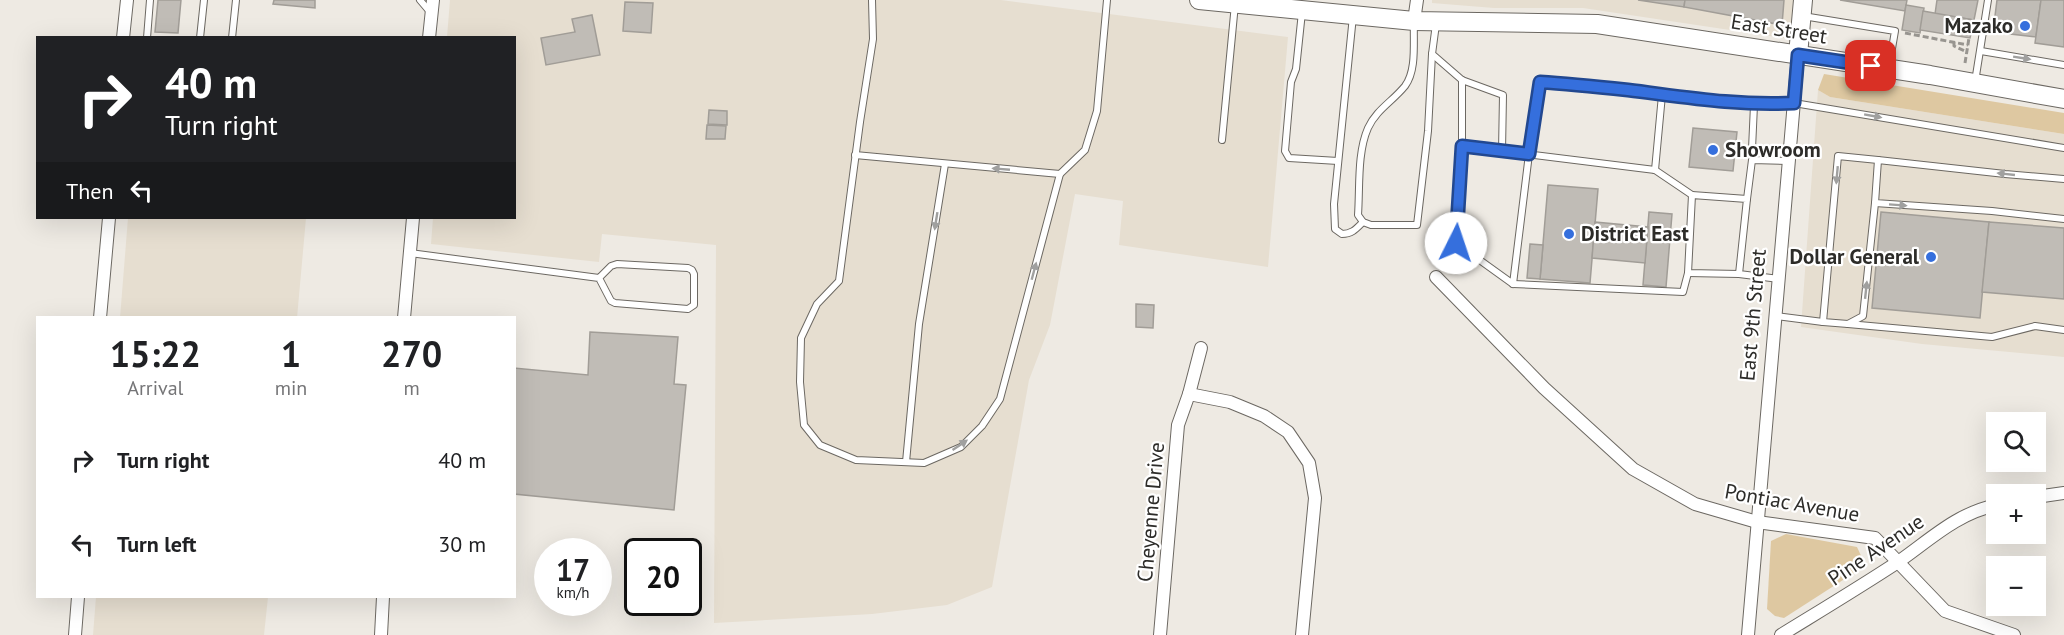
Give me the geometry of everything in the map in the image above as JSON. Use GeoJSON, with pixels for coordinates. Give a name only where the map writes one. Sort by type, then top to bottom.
{"type":"FeatureCollection","features":[{"type":"Feature","properties":{"kind":"main road","name":"East Street"},"geometry":{"type":"LineString","coordinates":[[1198,0],[1414,21],[1597,24],[1889,69],[2064,99]]}},
{"type":"Feature","properties":{"kind":"main road","name":"East 9th Street"},"geometry":{"type":"LineString","coordinates":[[1798,55],[1802,8]]}},
{"type":"Feature","properties":{"kind":"street"},"geometry":{"type":"LineString","coordinates":[[123,36],[127,0]]}},
{"type":"Feature","properties":{"kind":"street"},"geometry":{"type":"LineString","coordinates":[[429,36],[433,0]]}},
{"type":"Feature","properties":{"kind":"street"},"geometry":{"type":"LineString","coordinates":[[1414,21],[1417,0]]}},
{"type":"Feature","properties":{"kind":"street","name":"East 9th Street"},"geometry":{"type":"LineString","coordinates":[[1749,635],[1798,55]]}},
{"type":"Feature","properties":{"kind":"street"},"geometry":{"type":"LineString","coordinates":[[100,316],[109,219]]}},
{"type":"Feature","properties":{"kind":"street"},"geometry":{"type":"LineString","coordinates":[[404,316],[413,219]]}},
{"type":"Feature","properties":{"kind":"street","name":"Pontiac Avenue"},"geometry":{"type":"LineString","coordinates":[[1436,277],[1544,388],[1633,469],[1695,504],[1757,522],[1875,538],[1945,611],[2014,635]]}},
{"type":"Feature","properties":{"kind":"street","name":"Cheyenne Drive"},"geometry":{"type":"LineString","coordinates":[[1160,635],[1178,425],[1201,348]]}},
{"type":"Feature","properties":{"kind":"street"},"geometry":{"type":"LineString","coordinates":[[1189,394],[1230,402],[1264,416],[1288,432],[1309,463],[1315,498],[1302,635]]}},
{"type":"Feature","properties":{"kind":"street"},"geometry":{"type":"LineString","coordinates":[[2046,496],[2064,493]]}},
{"type":"Feature","properties":{"kind":"street","name":"Pine Avenue"},"geometry":{"type":"LineString","coordinates":[[1781,635],[1897,562],[1952,522],[1986,507]]}},
{"type":"Feature","properties":{"kind":"street"},"geometry":{"type":"LineString","coordinates":[[75,635],[78,598]]}},
{"type":"Feature","properties":{"kind":"street"},"geometry":{"type":"LineString","coordinates":[[381,635],[383,598]]}},
{"type":"Feature","properties":{"kind":"lane"},"geometry":{"type":"LineString","coordinates":[[147,36],[150,0]]}},
{"type":"Feature","properties":{"kind":"lane"},"geometry":{"type":"LineString","coordinates":[[200,36],[204,0]]}},
{"type":"Feature","properties":{"kind":"lane"},"geometry":{"type":"LineString","coordinates":[[232,36],[236,0]]}},
{"type":"Feature","properties":{"kind":"lane"},"geometry":{"type":"LineString","coordinates":[[420,0],[431,13]]}},
{"type":"Feature","properties":{"kind":"lane"},"geometry":{"type":"LineString","coordinates":[[873,0],[873,39],[839,281],[818,304],[801,338],[800,382],[804,425],[820,445],[856,460],[906,462],[924,462],[961,447],[982,426],[1000,399],[1060,174],[1085,150],[1097,111],[1107,0]]}},
{"type":"Feature","properties":{"kind":"lane"},"geometry":{"type":"LineString","coordinates":[[1975,83],[1988,0]]}},
{"type":"Feature","properties":{"kind":"lane"},"geometry":{"type":"LineString","coordinates":[[1222,140],[1235,4]]}},
{"type":"Feature","properties":{"kind":"lane"},"geometry":{"type":"LineString","coordinates":[[1802,8],[1895,31],[1889,69]]}},
{"type":"Feature","properties":{"kind":"lane"},"geometry":{"type":"LineString","coordinates":[[1302,11],[1296,69],[1291,82],[1285,151],[1289,158],[1338,161]]}},
{"type":"Feature","properties":{"kind":"lane"},"geometry":{"type":"LineString","coordinates":[[1353,16],[1334,204],[1335,229],[1342,234],[1348,234],[1363,222]]}},
{"type":"Feature","properties":{"kind":"lane"},"geometry":{"type":"LineString","coordinates":[[1414,21],[1412,69],[1406,85],[1377,114],[1368,128],[1362,152],[1358,214],[1363,222],[1371,225],[1417,225],[1428,131],[1432,54],[1437,22]]}},
{"type":"Feature","properties":{"kind":"lane"},"geometry":{"type":"LineString","coordinates":[[1981,51],[2064,65]]}},
{"type":"Feature","properties":{"kind":"lane"},"geometry":{"type":"LineString","coordinates":[[1432,54],[1462,80],[1503,95],[1502,151]]}},
{"type":"Feature","properties":{"kind":"lane"},"geometry":{"type":"LineString","coordinates":[[1462,80],[1462,146],[1456,243],[1513,284],[1683,292],[1688,273],[1692,195]]}},
{"type":"Feature","properties":{"kind":"lane"},"geometry":{"type":"LineString","coordinates":[[1513,284],[1540,82],[1754,105],[1794,103],[2064,148]]}},
{"type":"Feature","properties":{"kind":"lane"},"geometry":{"type":"LineString","coordinates":[[1655,170],[1662,95]]}},
{"type":"Feature","properties":{"kind":"lane"},"geometry":{"type":"LineString","coordinates":[[1752,149],[1754,105]]}},
{"type":"Feature","properties":{"kind":"lane"},"geometry":{"type":"LineString","coordinates":[[1462,146],[1655,170],[1692,195],[1747,199]]}},
{"type":"Feature","properties":{"kind":"lane"},"geometry":{"type":"LineString","coordinates":[[855,155],[1060,174]]}},
{"type":"Feature","properties":{"kind":"lane"},"geometry":{"type":"LineString","coordinates":[[1823,322],[1838,156],[2064,179]]}},
{"type":"Feature","properties":{"kind":"lane"},"geometry":{"type":"LineString","coordinates":[[1739,274],[1752,160],[1789,161]]}},
{"type":"Feature","properties":{"kind":"lane"},"geometry":{"type":"LineString","coordinates":[[1848,324],[1863,316],[1878,160]]}},
{"type":"Feature","properties":{"kind":"lane"},"geometry":{"type":"LineString","coordinates":[[906,462],[919,324],[945,164]]}},
{"type":"Feature","properties":{"kind":"lane"},"geometry":{"type":"LineString","coordinates":[[1875,203],[2064,219]]}},
{"type":"Feature","properties":{"kind":"lane"},"geometry":{"type":"LineString","coordinates":[[410,253],[600,278]]}},
{"type":"Feature","properties":{"kind":"lane"},"geometry":{"type":"LineString","coordinates":[[617,264],[688,268],[694,274],[694,305],[688,309],[615,303],[611,301],[600,278],[617,264]]}},
{"type":"Feature","properties":{"kind":"lane"},"geometry":{"type":"LineString","coordinates":[[1688,273],[1739,274],[1779,279]]}},
{"type":"Feature","properties":{"kind":"lane"},"geometry":{"type":"LineString","coordinates":[[1775,316],[1992,337],[2035,326],[2064,330]]}},
{"type":"Feature","properties":{"kind":"path"},"geometry":{"type":"LineString","coordinates":[[1895,31],[1968,45]]}},
{"type":"Feature","properties":{"kind":"path"},"geometry":{"type":"LineString","coordinates":[[1965,63],[1969,38]]}},
{"type":"Feature","properties":{"kind":"path"},"geometry":{"type":"LineString","coordinates":[[1954,42],[1954,46],[1966,52]]}},
{"type":"Feature","properties":{"kind":"shaded area"},"geometry":{"type":"Polygon","coordinates":[[[450,0],[1001,0],[1288,37],[1268,267],[1119,245],[1123,201],[1075,194],[1050,325],[1029,380],[992,587],[947,605],[872,614],[714,623],[716,245],[602,234],[599,262],[431,244],[433,219],[516,219],[516,36],[447,36],[450,0]]]}},
{"type":"Feature","properties":{"kind":"shaded area"},"geometry":{"type":"Polygon","coordinates":[[[1432,0],[1793,0],[1790,39],[1583,8],[1494,8],[1432,3],[1432,0]]]}},
{"type":"Feature","properties":{"kind":"shaded area"},"geometry":{"type":"Polygon","coordinates":[[[1824,74],[2064,113],[2064,134],[1830,97],[1818,90],[1824,74]]]}},
{"type":"Feature","properties":{"kind":"shaded area"},"geometry":{"type":"Polygon","coordinates":[[[1818,90],[1830,97],[2064,134],[2064,357],[1922,344],[1801,327],[1818,90]]]}},
{"type":"Feature","properties":{"kind":"shaded area"},"geometry":{"type":"Polygon","coordinates":[[[128,219],[306,219],[297,316],[120,316],[128,219]]]}},
{"type":"Feature","properties":{"kind":"shaded area"},"geometry":{"type":"Polygon","coordinates":[[[1786,534],[1857,547],[1863,560],[1857,571],[1784,618],[1775,616],[1767,609],[1771,541],[1786,534]]]}},
{"type":"Feature","properties":{"kind":"shaded area"},"geometry":{"type":"Polygon","coordinates":[[[96,598],[268,598],[264,635],[93,635],[96,598]]]}},
{"type":"Feature","properties":{"kind":"building"},"geometry":{"type":"Polygon","coordinates":[[[158,0],[181,0],[178,33],[155,32],[158,0]]]}},
{"type":"Feature","properties":{"kind":"building"},"geometry":{"type":"Polygon","coordinates":[[[274,0],[315,0],[315,8],[273,4],[274,0]]]}},
{"type":"Feature","properties":{"kind":"building"},"geometry":{"type":"Polygon","coordinates":[[[1638,0],[1685,0],[1684,7],[1638,0]]]}},
{"type":"Feature","properties":{"kind":"building"},"geometry":{"type":"Polygon","coordinates":[[[1685,0],[1784,0],[1782,25],[1684,7],[1685,0]]]}},
{"type":"Feature","properties":{"kind":"building"},"geometry":{"type":"Polygon","coordinates":[[[1840,0],[1907,0],[1905,11],[1840,0]]]}},
{"type":"Feature","properties":{"kind":"building"},"geometry":{"type":"Polygon","coordinates":[[[1937,0],[1978,0],[1974,20],[1935,14],[1937,0]]]}},
{"type":"Feature","properties":{"kind":"building"},"geometry":{"type":"Polygon","coordinates":[[[1997,0],[2041,0],[2036,37],[1993,32],[1997,0]]]}},
{"type":"Feature","properties":{"kind":"building"},"geometry":{"type":"Polygon","coordinates":[[[2041,0],[2064,0],[2064,47],[2035,43],[2041,0]]]}},
{"type":"Feature","properties":{"kind":"building"},"geometry":{"type":"Polygon","coordinates":[[[625,2],[653,3],[651,33],[623,31],[625,2]]]}},
{"type":"Feature","properties":{"kind":"building"},"geometry":{"type":"Polygon","coordinates":[[[1906,5],[1924,8],[1920,33],[1902,30],[1906,5]]]}},
{"type":"Feature","properties":{"kind":"building"},"geometry":{"type":"Polygon","coordinates":[[[1923,11],[1974,20],[1970,38],[1920,30],[1923,11]]]}},
{"type":"Feature","properties":{"kind":"building"},"geometry":{"type":"Polygon","coordinates":[[[592,15],[600,55],[546,65],[541,38],[575,32],[572,19],[592,15]]]}},
{"type":"Feature","properties":{"kind":"building"},"geometry":{"type":"Polygon","coordinates":[[[709,110],[727,111],[727,125],[708,124],[709,110]]]}},
{"type":"Feature","properties":{"kind":"building"},"geometry":{"type":"Polygon","coordinates":[[[707,125],[726,126],[725,139],[706,139],[707,125]]]}},
{"type":"Feature","properties":{"kind":"building","name":"Showroom"},"geometry":{"type":"Polygon","coordinates":[[[1693,128],[1737,132],[1733,171],[1689,167],[1693,128]]]}},
{"type":"Feature","properties":{"kind":"building","name":"District East"},"geometry":{"type":"Polygon","coordinates":[[[1548,185],[1598,189],[1590,283],[1540,279],[1548,185]]]}},
{"type":"Feature","properties":{"kind":"building"},"geometry":{"type":"Polygon","coordinates":[[[1649,212],[1672,214],[1666,287],[1643,285],[1649,212]]]}},
{"type":"Feature","properties":{"kind":"building","name":"Dollar General"},"geometry":{"type":"Polygon","coordinates":[[[1881,212],[1989,222],[1980,318],[1872,308],[1881,212]]]}},
{"type":"Feature","properties":{"kind":"building"},"geometry":{"type":"Polygon","coordinates":[[[1595,222],[1648,227],[1645,263],[1592,258],[1595,222]]]}},
{"type":"Feature","properties":{"kind":"building"},"geometry":{"type":"Polygon","coordinates":[[[1989,222],[2064,228],[2064,299],[1982,292],[1989,222]]]}},
{"type":"Feature","properties":{"kind":"building"},"geometry":{"type":"Polygon","coordinates":[[[1530,244],[1543,245],[1540,279],[1527,278],[1530,244]]]}},
{"type":"Feature","properties":{"kind":"building"},"geometry":{"type":"Polygon","coordinates":[[[1136,304],[1154,305],[1153,328],[1136,327],[1136,304]]]}},
{"type":"Feature","properties":{"kind":"building"},"geometry":{"type":"Polygon","coordinates":[[[590,332],[678,337],[674,384],[686,385],[674,510],[516,494],[516,368],[588,375],[590,332]]]}},
{"type":"Feature","properties":{"kind":"place","name":"Mazako"},"geometry":{"type":"Point","coordinates":[2025,26]}},
{"type":"Feature","properties":{"kind":"place","name":"Showroom"},"geometry":{"type":"Point","coordinates":[1713,150]}},
{"type":"Feature","properties":{"kind":"place","name":"District East"},"geometry":{"type":"Point","coordinates":[1569,234]}},
{"type":"Feature","properties":{"kind":"place","name":"Dollar General"},"geometry":{"type":"Point","coordinates":[1931,257]}},
{"type":"Feature","properties":{"kind":"route"},"geometry":{"type":"LineString","coordinates":[[1456,243],[1462,146],[1529,154],[1540,82],[1697,100],[1754,105],[1780,104],[1794,103],[1798,55],[1871,66]]}}]}
